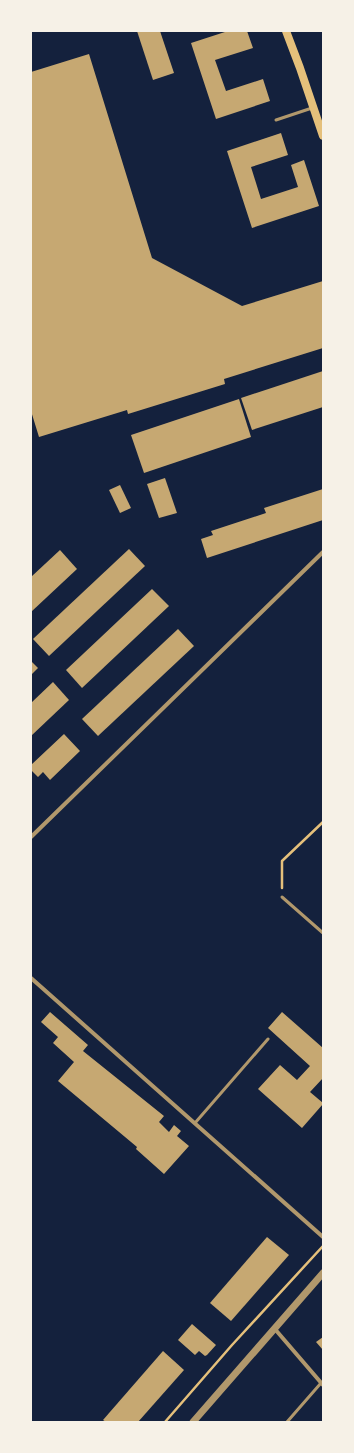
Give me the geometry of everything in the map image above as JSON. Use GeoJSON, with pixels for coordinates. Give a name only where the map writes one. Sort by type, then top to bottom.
{"type":"FeatureCollection","features":[{"type":"Feature","properties":{"kind":"main road"},"geometry":{"type":"LineString","coordinates":[[286,31],[323,136]]}},
{"type":"Feature","properties":{"kind":"street"},"geometry":{"type":"LineString","coordinates":[[31,837],[323,552]]}},
{"type":"Feature","properties":{"kind":"street"},"geometry":{"type":"LineString","coordinates":[[31,978],[323,1237]]}},
{"type":"Feature","properties":{"kind":"street"},"geometry":{"type":"LineString","coordinates":[[193,1422],[323,1273]]}},
{"type":"Feature","properties":{"kind":"street"},"geometry":{"type":"LineString","coordinates":[[274,1328],[322,1384]]}},
{"type":"Feature","properties":{"kind":"lane"},"geometry":{"type":"LineString","coordinates":[[276,120],[314,107]]}},
{"type":"Feature","properties":{"kind":"lane"},"geometry":{"type":"LineString","coordinates":[[282,896],[323,932]]}},
{"type":"Feature","properties":{"kind":"lane"},"geometry":{"type":"LineString","coordinates":[[195,1123],[268,1039]]}},
{"type":"Feature","properties":{"kind":"lane"},"geometry":{"type":"LineString","coordinates":[[287,1422],[322,1384]]}},
{"type":"Feature","properties":{"kind":"path"},"geometry":{"type":"LineString","coordinates":[[282,896],[282,861],[323,822]]}},
{"type":"Feature","properties":{"kind":"path"},"geometry":{"type":"LineString","coordinates":[[165,1422],[232,1345],[323,1246]]}},
{"type":"Feature","properties":{"kind":"building"},"geometry":{"type":"Polygon","coordinates":[[[137,31],[160,31],[174,73],[153,80],[137,31]]]}},
{"type":"Feature","properties":{"kind":"building"},"geometry":{"type":"Polygon","coordinates":[[[228,31],[247,31],[253,48],[215,60],[226,91],[263,79],[270,101],[216,119],[191,43],[228,31]]]}},
{"type":"Feature","properties":{"kind":"building"},"geometry":{"type":"Polygon","coordinates":[[[89,54],[152,258],[242,306],[323,281],[323,348],[224,379],[225,384],[128,414],[127,410],[39,437],[31,411],[31,72],[89,54]]]}},
{"type":"Feature","properties":{"kind":"building"},"geometry":{"type":"Polygon","coordinates":[[[281,133],[288,155],[251,167],[261,199],[298,187],[291,165],[304,160],[319,206],[252,228],[227,151],[281,133]]]}},
{"type":"Feature","properties":{"kind":"building"},"geometry":{"type":"Polygon","coordinates":[[[323,371],[323,407],[252,430],[241,398],[323,371]]]}},
{"type":"Feature","properties":{"kind":"building"},"geometry":{"type":"Polygon","coordinates":[[[239,399],[251,437],[144,473],[131,435],[239,399]]]}},
{"type":"Feature","properties":{"kind":"building"},"geometry":{"type":"Polygon","coordinates":[[[165,478],[177,513],[159,518],[147,484],[165,478]]]}},
{"type":"Feature","properties":{"kind":"building"},"geometry":{"type":"Polygon","coordinates":[[[120,485],[131,508],[120,513],[109,490],[120,485]]]}},
{"type":"Feature","properties":{"kind":"building"},"geometry":{"type":"Polygon","coordinates":[[[323,489],[323,520],[207,558],[201,539],[213,535],[211,531],[266,513],[264,508],[323,489]]]}},
{"type":"Feature","properties":{"kind":"building"},"geometry":{"type":"Polygon","coordinates":[[[129,549],[145,566],[49,656],[33,639],[129,549]]]}},
{"type":"Feature","properties":{"kind":"building"},"geometry":{"type":"Polygon","coordinates":[[[60,550],[77,569],[31,612],[31,577],[60,550]]]}},
{"type":"Feature","properties":{"kind":"building"},"geometry":{"type":"Polygon","coordinates":[[[152,589],[169,606],[82,688],[66,670],[152,589]]]}},
{"type":"Feature","properties":{"kind":"building"},"geometry":{"type":"Polygon","coordinates":[[[178,629],[194,646],[98,736],[82,719],[178,629]]]}},
{"type":"Feature","properties":{"kind":"building"},"geometry":{"type":"Polygon","coordinates":[[[31,661],[38,668],[31,675],[31,661]]]}},
{"type":"Feature","properties":{"kind":"building"},"geometry":{"type":"Polygon","coordinates":[[[53,682],[69,700],[31,736],[31,703],[53,682]]]}},
{"type":"Feature","properties":{"kind":"building"},"geometry":{"type":"Polygon","coordinates":[[[64,734],[80,751],[50,780],[43,772],[38,777],[31,770],[31,765],[64,734]]]}},
{"type":"Feature","properties":{"kind":"building"},"geometry":{"type":"Polygon","coordinates":[[[50,1012],[88,1045],[83,1051],[164,1116],[159,1122],[169,1132],[174,1125],[181,1131],[177,1136],[189,1146],[164,1174],[136,1149],[137,1147],[58,1081],[74,1062],[53,1043],[58,1037],[41,1022],[50,1012]]]}},
{"type":"Feature","properties":{"kind":"building"},"geometry":{"type":"Polygon","coordinates":[[[282,1012],[323,1048],[323,1078],[310,1092],[323,1104],[302,1128],[258,1089],[280,1065],[297,1080],[310,1066],[268,1028],[282,1012]]]}},
{"type":"Feature","properties":{"kind":"building"},"geometry":{"type":"Polygon","coordinates":[[[267,1237],[289,1255],[231,1321],[210,1303],[267,1237]]]}},
{"type":"Feature","properties":{"kind":"building"},"geometry":{"type":"Polygon","coordinates":[[[192,1324],[216,1345],[205,1356],[199,1351],[195,1355],[178,1340],[192,1324]]]}},
{"type":"Feature","properties":{"kind":"building"},"geometry":{"type":"Polygon","coordinates":[[[323,1337],[323,1350],[316,1342],[323,1337]]]}},
{"type":"Feature","properties":{"kind":"building"},"geometry":{"type":"Polygon","coordinates":[[[163,1351],[184,1370],[138,1422],[106,1422],[103,1420],[163,1351]]]}}]}
